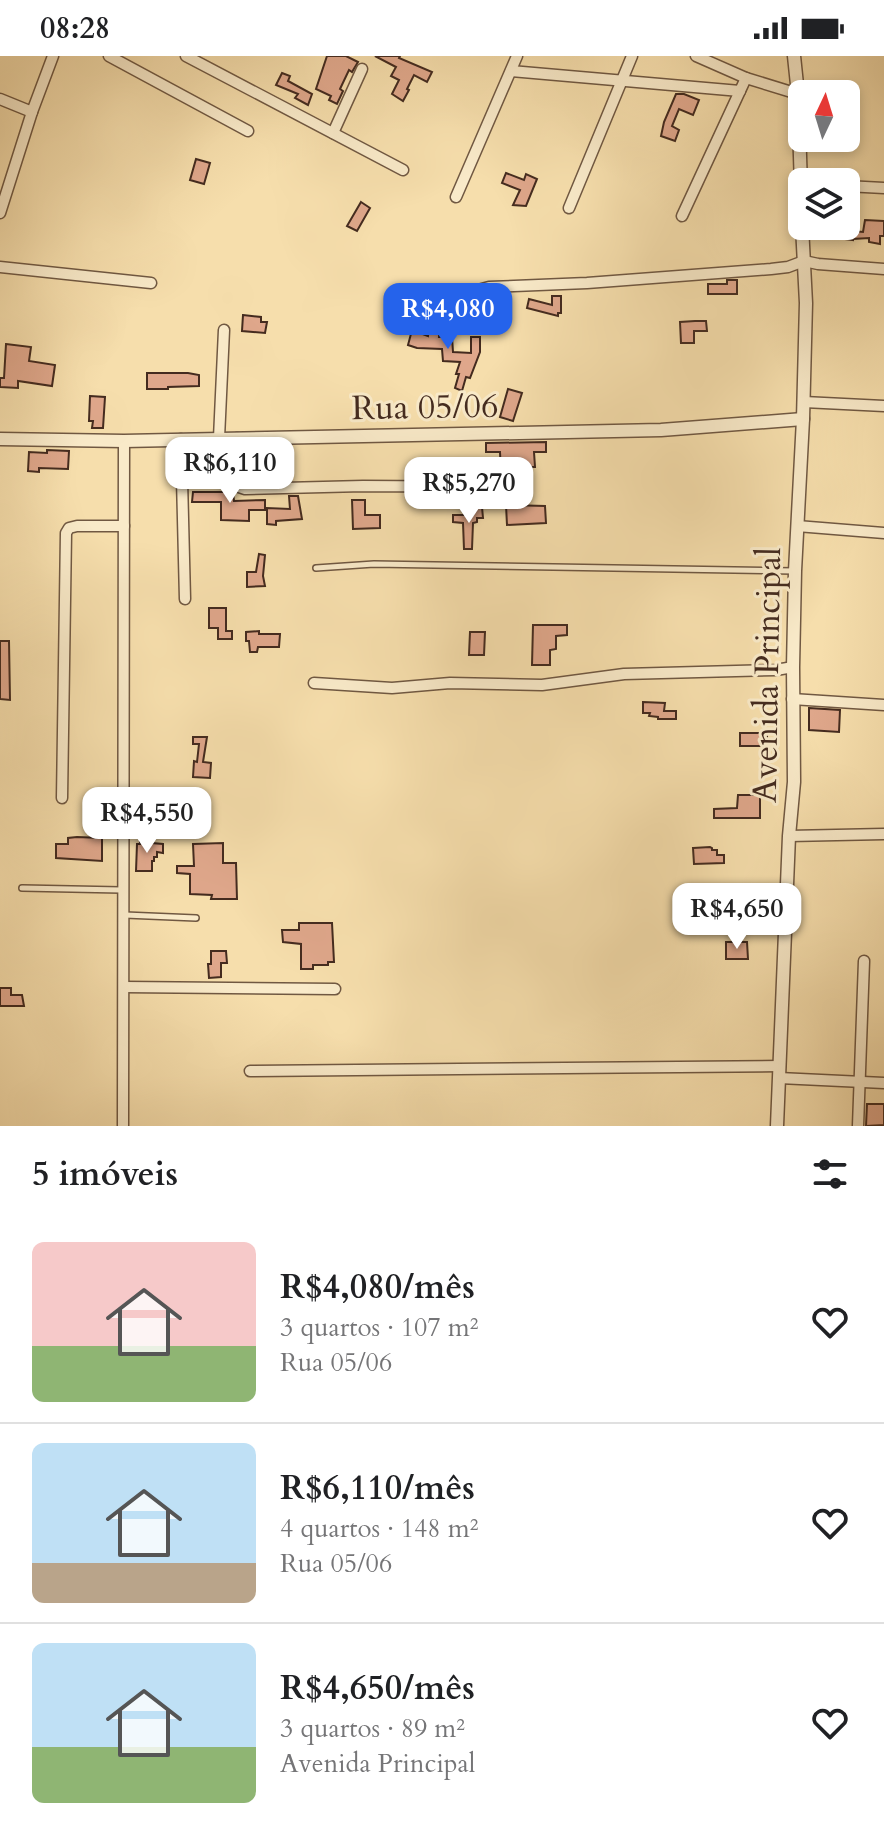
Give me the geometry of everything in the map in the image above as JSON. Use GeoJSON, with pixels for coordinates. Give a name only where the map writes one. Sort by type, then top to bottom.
{"type":"FeatureCollection","features":[{"type":"Feature","properties":{"kind":"street"},"geometry":{"type":"LineString","coordinates":[[0,213],[53,56]]}},
{"type":"Feature","properties":{"kind":"street"},"geometry":{"type":"LineString","coordinates":[[109,56],[248,131]]}},
{"type":"Feature","properties":{"kind":"street"},"geometry":{"type":"LineString","coordinates":[[186,56],[403,170]]}},
{"type":"Feature","properties":{"kind":"street"},"geometry":{"type":"LineString","coordinates":[[456,197],[517,56]]}},
{"type":"Feature","properties":{"kind":"street"},"geometry":{"type":"LineString","coordinates":[[569,208],[632,56]]}},
{"type":"Feature","properties":{"kind":"street"},"geometry":{"type":"LineString","coordinates":[[696,56],[746,78],[788,91]]}},
{"type":"Feature","properties":{"kind":"street"},"geometry":{"type":"LineString","coordinates":[[794,56],[797,80]]}},
{"type":"Feature","properties":{"kind":"street"},"geometry":{"type":"LineString","coordinates":[[333,133],[362,69]]}},
{"type":"Feature","properties":{"kind":"street"},"geometry":{"type":"LineString","coordinates":[[511,71],[740,91]]}},
{"type":"Feature","properties":{"kind":"street"},"geometry":{"type":"LineString","coordinates":[[682,216],[746,78]]}},
{"type":"Feature","properties":{"kind":"street"},"geometry":{"type":"LineString","coordinates":[[0,99],[32,112]]}},
{"type":"Feature","properties":{"kind":"street"},"geometry":{"type":"LineString","coordinates":[[860,187],[884,188]]}},
{"type":"Feature","properties":{"kind":"street","name":"Avenida Principal"},"geometry":{"type":"LineString","coordinates":[[777,1126],[794,782],[795,571],[806,303],[803,240]]}},
{"type":"Feature","properties":{"kind":"street"},"geometry":{"type":"LineString","coordinates":[[420,314],[449,298],[489,287],[771,269],[804,261],[884,269]]}},
{"type":"Feature","properties":{"kind":"street"},"geometry":{"type":"LineString","coordinates":[[0,267],[151,283]]}},
{"type":"Feature","properties":{"kind":"street"},"geometry":{"type":"LineString","coordinates":[[219,438],[224,330]]}},
{"type":"Feature","properties":{"kind":"street"},"geometry":{"type":"LineString","coordinates":[[804,402],[884,406]]}},
{"type":"Feature","properties":{"kind":"street","name":"Rua 05/06"},"geometry":{"type":"LineString","coordinates":[[0,439],[124,441],[661,430],[803,419]]}},
{"type":"Feature","properties":{"kind":"street"},"geometry":{"type":"LineString","coordinates":[[237,438],[237,482],[239,487],[245,489],[514,487]]}},
{"type":"Feature","properties":{"kind":"street"},"geometry":{"type":"LineString","coordinates":[[181,439],[185,599]]}},
{"type":"Feature","properties":{"kind":"street"},"geometry":{"type":"LineString","coordinates":[[123,1126],[124,441]]}},
{"type":"Feature","properties":{"kind":"street"},"geometry":{"type":"LineString","coordinates":[[62,798],[66,533],[69,528],[77,526],[124,526]]}},
{"type":"Feature","properties":{"kind":"street"},"geometry":{"type":"LineString","coordinates":[[797,526],[884,533]]}},
{"type":"Feature","properties":{"kind":"street"},"geometry":{"type":"LineString","coordinates":[[314,683],[392,688],[450,683],[542,685],[624,674],[793,667]]}},
{"type":"Feature","properties":{"kind":"street"},"geometry":{"type":"LineString","coordinates":[[792,699],[884,705]]}},
{"type":"Feature","properties":{"kind":"street"},"geometry":{"type":"LineString","coordinates":[[789,836],[884,834]]}},
{"type":"Feature","properties":{"kind":"street"},"geometry":{"type":"LineString","coordinates":[[858,1126],[864,961]]}},
{"type":"Feature","properties":{"kind":"street"},"geometry":{"type":"LineString","coordinates":[[124,987],[335,989]]}},
{"type":"Feature","properties":{"kind":"street"},"geometry":{"type":"LineString","coordinates":[[250,1071],[780,1072],[884,1083]]}},
{"type":"Feature","properties":{"kind":"lane"},"geometry":{"type":"LineString","coordinates":[[316,568],[374,564],[795,571]]}},
{"type":"Feature","properties":{"kind":"lane"},"geometry":{"type":"LineString","coordinates":[[22,888],[124,890]]}},
{"type":"Feature","properties":{"kind":"lane"},"geometry":{"type":"LineString","coordinates":[[124,915],[196,918]]}},
{"type":"Feature","properties":{"kind":"building"},"geometry":{"type":"Polygon","coordinates":[[[327,56],[346,56],[358,62],[352,72],[349,70],[337,104],[329,100],[331,96],[316,89],[327,56]]]}},
{"type":"Feature","properties":{"kind":"building"},"geometry":{"type":"Polygon","coordinates":[[[375,56],[400,56],[432,72],[427,82],[414,75],[403,101],[392,94],[399,80],[391,76],[396,67],[375,56]]]}},
{"type":"Feature","properties":{"kind":"building"},"geometry":{"type":"Polygon","coordinates":[[[282,73],[290,76],[288,81],[312,94],[308,105],[295,98],[298,94],[276,85],[282,73]]]}},
{"type":"Feature","properties":{"kind":"building"},"geometry":{"type":"Polygon","coordinates":[[[676,94],[699,100],[693,115],[679,109],[672,126],[679,130],[675,141],[661,136],[676,94]]]}},
{"type":"Feature","properties":{"kind":"building"},"geometry":{"type":"Polygon","coordinates":[[[196,159],[210,163],[204,184],[190,180],[196,159]]]}},
{"type":"Feature","properties":{"kind":"building"},"geometry":{"type":"Polygon","coordinates":[[[506,173],[524,180],[526,174],[537,179],[526,206],[513,205],[520,190],[502,183],[506,173]]]}},
{"type":"Feature","properties":{"kind":"building"},"geometry":{"type":"Polygon","coordinates":[[[361,202],[370,208],[357,231],[347,226],[361,202]]]}},
{"type":"Feature","properties":{"kind":"building"},"geometry":{"type":"Polygon","coordinates":[[[865,220],[884,221],[884,236],[880,236],[880,244],[869,242],[869,238],[860,239],[860,232],[863,232],[865,220]]]}},
{"type":"Feature","properties":{"kind":"building"},"geometry":{"type":"Polygon","coordinates":[[[727,280],[737,280],[737,294],[708,294],[708,284],[727,284],[727,280]]]}},
{"type":"Feature","properties":{"kind":"building"},"geometry":{"type":"Polygon","coordinates":[[[552,296],[561,296],[561,313],[558,316],[527,308],[529,299],[552,305],[552,296]]]}},
{"type":"Feature","properties":{"kind":"building"},"geometry":{"type":"Polygon","coordinates":[[[243,315],[261,317],[261,322],[267,322],[265,333],[242,331],[243,315]]]}},
{"type":"Feature","properties":{"kind":"building"},"geometry":{"type":"Polygon","coordinates":[[[706,321],[707,331],[694,331],[694,343],[681,343],[680,322],[706,321]]]}},
{"type":"Feature","properties":{"kind":"building"},"geometry":{"type":"Polygon","coordinates":[[[429,322],[440,323],[439,337],[452,337],[453,352],[471,353],[471,337],[480,337],[480,352],[462,391],[455,388],[460,362],[443,361],[442,349],[408,345],[412,330],[428,336],[429,322]]]}},
{"type":"Feature","properties":{"kind":"building"},"geometry":{"type":"Polygon","coordinates":[[[6,344],[31,347],[29,361],[55,365],[52,386],[18,381],[18,388],[0,387],[0,378],[4,378],[6,344]]]}},
{"type":"Feature","properties":{"kind":"building"},"geometry":{"type":"Polygon","coordinates":[[[147,373],[199,375],[199,386],[147,389],[147,373]]]}},
{"type":"Feature","properties":{"kind":"building"},"geometry":{"type":"Polygon","coordinates":[[[508,389],[522,393],[513,421],[500,417],[508,389]]]}},
{"type":"Feature","properties":{"kind":"building"},"geometry":{"type":"Polygon","coordinates":[[[90,396],[105,397],[103,428],[92,428],[93,421],[89,421],[90,396]]]}},
{"type":"Feature","properties":{"kind":"building"},"geometry":{"type":"Polygon","coordinates":[[[546,442],[546,452],[534,452],[535,467],[518,467],[518,474],[501,474],[500,452],[486,452],[486,443],[546,442]]]}},
{"type":"Feature","properties":{"kind":"building"},"geometry":{"type":"Polygon","coordinates":[[[47,450],[69,451],[68,469],[39,468],[39,472],[28,471],[29,452],[47,453],[47,450]]]}},
{"type":"Feature","properties":{"kind":"building"},"geometry":{"type":"Polygon","coordinates":[[[193,492],[233,492],[234,501],[265,500],[265,510],[249,510],[249,521],[221,520],[221,502],[192,502],[193,492]]]}},
{"type":"Feature","properties":{"kind":"building"},"geometry":{"type":"Polygon","coordinates":[[[289,496],[298,496],[302,519],[267,524],[267,508],[290,509],[289,496]]]}},
{"type":"Feature","properties":{"kind":"building"},"geometry":{"type":"Polygon","coordinates":[[[352,500],[365,500],[365,515],[380,515],[380,528],[353,529],[352,500]]]}},
{"type":"Feature","properties":{"kind":"building"},"geometry":{"type":"Polygon","coordinates":[[[506,505],[545,506],[546,523],[507,525],[506,505]]]}},
{"type":"Feature","properties":{"kind":"building"},"geometry":{"type":"Polygon","coordinates":[[[482,507],[483,518],[477,518],[477,522],[473,523],[472,549],[464,549],[463,523],[453,522],[453,515],[473,515],[473,508],[482,507]]]}},
{"type":"Feature","properties":{"kind":"building"},"geometry":{"type":"Polygon","coordinates":[[[259,554],[265,555],[265,586],[247,587],[247,572],[256,572],[259,554]]]}},
{"type":"Feature","properties":{"kind":"building"},"geometry":{"type":"Polygon","coordinates":[[[209,608],[226,608],[226,631],[232,631],[232,639],[218,639],[218,628],[209,628],[209,608]]]}},
{"type":"Feature","properties":{"kind":"building"},"geometry":{"type":"Polygon","coordinates":[[[533,625],[567,625],[567,635],[556,636],[556,649],[550,650],[550,665],[532,665],[533,625]]]}},
{"type":"Feature","properties":{"kind":"building"},"geometry":{"type":"Polygon","coordinates":[[[259,631],[259,634],[280,634],[279,647],[258,647],[257,652],[250,652],[246,632],[259,631]]]}},
{"type":"Feature","properties":{"kind":"building"},"geometry":{"type":"Polygon","coordinates":[[[470,632],[485,632],[484,655],[469,655],[470,632]]]}},
{"type":"Feature","properties":{"kind":"building"},"geometry":{"type":"Polygon","coordinates":[[[0,641],[9,641],[10,700],[0,699],[0,641]]]}},
{"type":"Feature","properties":{"kind":"building"},"geometry":{"type":"Polygon","coordinates":[[[643,702],[665,703],[664,711],[676,711],[676,719],[658,719],[649,716],[650,713],[643,713],[643,702]]]}},
{"type":"Feature","properties":{"kind":"building"},"geometry":{"type":"Polygon","coordinates":[[[809,708],[840,710],[839,732],[809,730],[809,708]]]}},
{"type":"Feature","properties":{"kind":"building"},"geometry":{"type":"Polygon","coordinates":[[[740,733],[767,733],[767,746],[740,746],[740,733]]]}},
{"type":"Feature","properties":{"kind":"building"},"geometry":{"type":"Polygon","coordinates":[[[193,737],[207,737],[203,762],[211,763],[210,778],[193,777],[199,744],[193,744],[193,737]]]}},
{"type":"Feature","properties":{"kind":"building"},"geometry":{"type":"Polygon","coordinates":[[[738,795],[760,795],[760,818],[714,818],[714,809],[737,808],[738,795]]]}},
{"type":"Feature","properties":{"kind":"building"},"geometry":{"type":"Polygon","coordinates":[[[68,838],[102,838],[102,861],[56,858],[56,844],[68,844],[68,838]]]}},
{"type":"Feature","properties":{"kind":"building"},"geometry":{"type":"Polygon","coordinates":[[[140,840],[163,844],[163,853],[157,852],[157,857],[152,861],[152,871],[136,871],[137,844],[140,840]]]}},
{"type":"Feature","properties":{"kind":"building"},"geometry":{"type":"Polygon","coordinates":[[[223,843],[223,863],[236,863],[237,899],[211,899],[212,895],[190,894],[190,874],[177,873],[177,866],[194,866],[193,844],[223,843]]]}},
{"type":"Feature","properties":{"kind":"building"},"geometry":{"type":"Polygon","coordinates":[[[710,847],[717,850],[717,855],[724,855],[724,863],[694,864],[693,848],[710,847]]]}},
{"type":"Feature","properties":{"kind":"building"},"geometry":{"type":"Polygon","coordinates":[[[299,923],[332,923],[334,962],[313,965],[313,969],[301,969],[301,944],[283,942],[282,930],[299,930],[299,923]]]}},
{"type":"Feature","properties":{"kind":"building"},"geometry":{"type":"Polygon","coordinates":[[[726,942],[747,942],[748,959],[726,959],[726,942]]]}},
{"type":"Feature","properties":{"kind":"building"},"geometry":{"type":"Polygon","coordinates":[[[211,951],[226,951],[227,963],[221,963],[221,977],[209,978],[211,951]]]}},
{"type":"Feature","properties":{"kind":"building"},"geometry":{"type":"Polygon","coordinates":[[[0,988],[11,988],[11,995],[22,995],[24,1006],[0,1006],[0,988]]]}},
{"type":"Feature","properties":{"kind":"building"},"geometry":{"type":"Polygon","coordinates":[[[867,1104],[884,1104],[884,1125],[866,1126],[867,1104]]]}}]}
